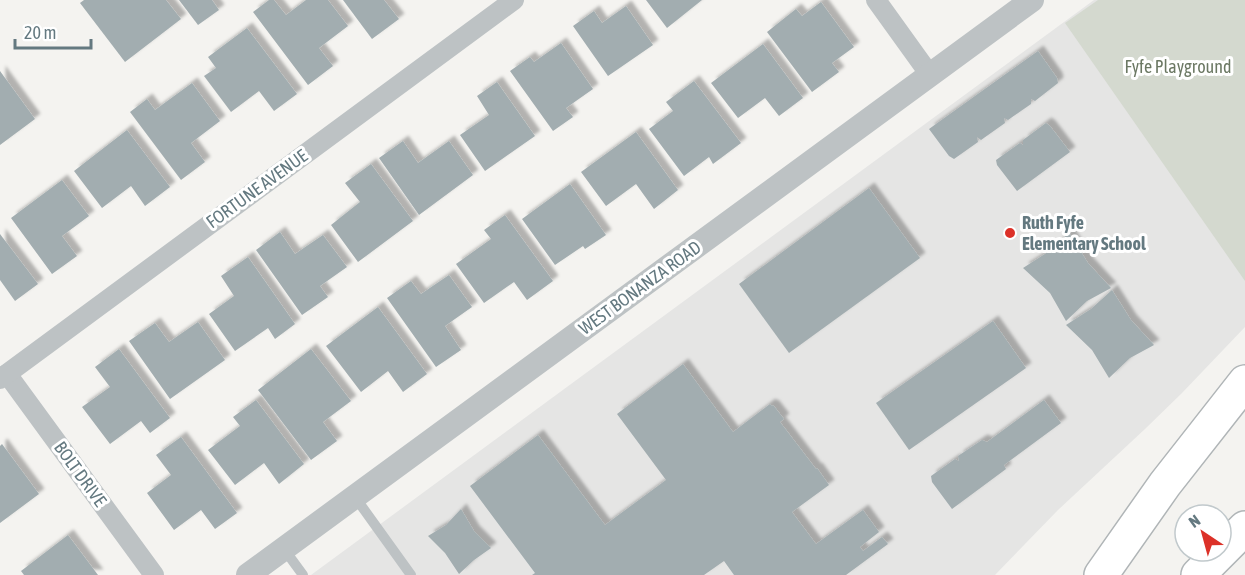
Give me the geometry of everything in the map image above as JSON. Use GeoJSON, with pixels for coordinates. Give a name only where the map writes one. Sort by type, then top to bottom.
{"type":"FeatureCollection","features":[{"type":"Feature","properties":{"kind":"highway"},"geometry":{"type":"LineString","coordinates":[[1101,575],[1165,484],[1245,382]]}},
{"type":"Feature","properties":{"kind":"highway"},"geometry":{"type":"LineString","coordinates":[[1198,575],[1245,528]]}},
{"type":"Feature","properties":{"kind":"street","name":"FORTUNE AVENUE"},"geometry":{"type":"LineString","coordinates":[[3,376],[514,0]]}},
{"type":"Feature","properties":{"kind":"street"},"geometry":{"type":"LineString","coordinates":[[876,0],[930,75]]}},
{"type":"Feature","properties":{"kind":"street","name":"WEST BONANZA ROAD"},"geometry":{"type":"LineString","coordinates":[[248,575],[1032,0]]}},
{"type":"Feature","properties":{"kind":"street","name":"BOLT DRIVE"},"geometry":{"type":"LineString","coordinates":[[3,376],[154,575]]}},
{"type":"Feature","properties":{"kind":"lane"},"geometry":{"type":"LineString","coordinates":[[354,497],[411,575]]}},
{"type":"Feature","properties":{"kind":"lane"},"geometry":{"type":"LineString","coordinates":[[284,549],[303,575]]}},
{"type":"Feature","properties":{"kind":"shaded area","name":"Ruth Fyfe Elementary School"},"geometry":{"type":"Polygon","coordinates":[[[1094,0],[1245,0],[1245,327],[1182,393],[1058,510],[995,575],[311,575],[1094,0]]]}},
{"type":"Feature","properties":{"kind":"green space","name":"Fyfe Playground"},"geometry":{"type":"Polygon","coordinates":[[[1098,0],[1245,0],[1245,281],[1065,23],[1098,0]]]}},
{"type":"Feature","properties":{"kind":"building"},"geometry":{"type":"Polygon","coordinates":[[[84,0],[166,0],[181,19],[125,62],[80,3],[84,0]]]}},
{"type":"Feature","properties":{"kind":"building"},"geometry":{"type":"Polygon","coordinates":[[[179,0],[212,0],[219,10],[198,25],[179,0]]]}},
{"type":"Feature","properties":{"kind":"building"},"geometry":{"type":"Polygon","coordinates":[[[269,0],[274,0],[286,15],[306,0],[328,0],[348,26],[319,48],[333,66],[308,85],[253,12],[269,0]]]}},
{"type":"Feature","properties":{"kind":"building"},"geometry":{"type":"Polygon","coordinates":[[[343,0],[384,0],[399,19],[372,39],[343,0]]]}},
{"type":"Feature","properties":{"kind":"building"},"geometry":{"type":"Polygon","coordinates":[[[646,0],[702,0],[667,28],[646,0]]]}},
{"type":"Feature","properties":{"kind":"building"},"geometry":{"type":"Polygon","coordinates":[[[821,2],[854,47],[832,63],[839,72],[812,92],[767,32],[796,9],[802,16],[821,2]]]}},
{"type":"Feature","properties":{"kind":"building"},"geometry":{"type":"Polygon","coordinates":[[[626,6],[653,45],[608,76],[573,26],[594,11],[602,23],[626,6]]]}},
{"type":"Feature","properties":{"kind":"building"},"geometry":{"type":"Polygon","coordinates":[[[247,28],[297,94],[274,111],[259,91],[231,112],[204,76],[216,68],[208,57],[247,28]]]}},
{"type":"Feature","properties":{"kind":"building"},"geometry":{"type":"Polygon","coordinates":[[[561,43],[593,89],[566,108],[573,117],[553,131],[510,71],[530,57],[534,62],[561,43]]]}},
{"type":"Feature","properties":{"kind":"building"},"geometry":{"type":"Polygon","coordinates":[[[763,44],[803,98],[779,116],[765,98],[738,118],[711,83],[763,44]]]}},
{"type":"Feature","properties":{"kind":"building"},"geometry":{"type":"Polygon","coordinates":[[[1038,51],[1057,78],[1058,83],[1035,101],[1031,99],[1031,104],[1008,120],[1004,118],[1005,123],[981,140],[977,137],[978,142],[954,159],[949,156],[929,129],[1038,51]]]}},
{"type":"Feature","properties":{"kind":"building"},"geometry":{"type":"Polygon","coordinates":[[[0,71],[35,119],[0,145],[0,71]]]}},
{"type":"Feature","properties":{"kind":"building"},"geometry":{"type":"Polygon","coordinates":[[[694,81],[741,143],[713,164],[709,157],[684,176],[649,129],[673,111],[666,102],[694,81]]]}},
{"type":"Feature","properties":{"kind":"building"},"geometry":{"type":"Polygon","coordinates":[[[497,82],[535,136],[485,171],[460,135],[489,115],[477,96],[497,82]]]}},
{"type":"Feature","properties":{"kind":"building"},"geometry":{"type":"Polygon","coordinates":[[[192,83],[220,121],[191,143],[205,162],[181,180],[130,112],[147,99],[155,110],[192,83]]]}},
{"type":"Feature","properties":{"kind":"building"},"geometry":{"type":"Polygon","coordinates":[[[1046,123],[1070,152],[1017,191],[997,165],[996,160],[1020,143],[1023,145],[1023,140],[1046,123]]]}},
{"type":"Feature","properties":{"kind":"building"},"geometry":{"type":"Polygon","coordinates":[[[127,130],[170,187],[145,206],[131,186],[102,208],[74,171],[127,130]]]}},
{"type":"Feature","properties":{"kind":"building"},"geometry":{"type":"Polygon","coordinates":[[[636,132],[678,190],[654,209],[636,184],[606,206],[581,172],[636,132]]]}},
{"type":"Feature","properties":{"kind":"building"},"geometry":{"type":"Polygon","coordinates":[[[403,141],[418,163],[449,141],[473,175],[419,215],[379,158],[403,141]]]}},
{"type":"Feature","properties":{"kind":"building"},"geometry":{"type":"Polygon","coordinates":[[[371,164],[413,221],[358,262],[331,225],[360,202],[345,183],[371,164]]]}},
{"type":"Feature","properties":{"kind":"building"},"geometry":{"type":"Polygon","coordinates":[[[62,180],[89,216],[62,236],[77,256],[52,274],[11,218],[62,180]]]}},
{"type":"Feature","properties":{"kind":"building"},"geometry":{"type":"Polygon","coordinates":[[[570,184],[606,235],[585,249],[583,246],[555,265],[522,219],[570,184]]]}},
{"type":"Feature","properties":{"kind":"building"},"geometry":{"type":"Polygon","coordinates":[[[869,188],[920,258],[789,353],[739,284],[869,188]]]}},
{"type":"Feature","properties":{"kind":"building"},"geometry":{"type":"Polygon","coordinates":[[[505,215],[553,281],[527,300],[514,282],[484,303],[456,264],[491,239],[484,230],[505,215]]]}},
{"type":"Feature","properties":{"kind":"building"},"geometry":{"type":"Polygon","coordinates":[[[280,232],[295,254],[323,235],[347,267],[320,286],[328,297],[302,315],[256,250],[280,232]]]}},
{"type":"Feature","properties":{"kind":"building"},"geometry":{"type":"Polygon","coordinates":[[[1069,233],[1088,263],[1111,288],[1087,301],[1066,321],[1050,293],[1023,268],[1048,252],[1069,233]]]}},
{"type":"Feature","properties":{"kind":"building"},"geometry":{"type":"Polygon","coordinates":[[[0,234],[38,284],[15,301],[0,280],[0,234]]]}},
{"type":"Feature","properties":{"kind":"building"},"geometry":{"type":"Polygon","coordinates":[[[248,257],[295,324],[275,339],[268,328],[235,351],[209,314],[234,296],[221,276],[248,257]]]}},
{"type":"Feature","properties":{"kind":"building"},"geometry":{"type":"Polygon","coordinates":[[[449,275],[472,307],[445,326],[461,350],[436,367],[387,298],[411,281],[421,294],[449,275]]]}},
{"type":"Feature","properties":{"kind":"building"},"geometry":{"type":"Polygon","coordinates":[[[1112,290],[1131,320],[1154,345],[1130,358],[1109,378],[1092,350],[1066,325],[1091,309],[1112,290]]]}},
{"type":"Feature","properties":{"kind":"building"},"geometry":{"type":"Polygon","coordinates":[[[378,307],[427,374],[403,392],[388,371],[361,392],[326,346],[378,307]]]}},
{"type":"Feature","properties":{"kind":"building"},"geometry":{"type":"Polygon","coordinates":[[[993,321],[1026,368],[909,450],[876,403],[993,321]]]}},
{"type":"Feature","properties":{"kind":"building"},"geometry":{"type":"Polygon","coordinates":[[[198,322],[225,360],[170,399],[129,341],[155,323],[169,342],[198,322]]]}},
{"type":"Feature","properties":{"kind":"building"},"geometry":{"type":"Polygon","coordinates":[[[119,349],[170,418],[150,433],[141,421],[110,444],[82,407],[110,387],[95,367],[119,349]]]}},
{"type":"Feature","properties":{"kind":"building"},"geometry":{"type":"Polygon","coordinates":[[[311,349],[351,401],[323,422],[337,441],[311,460],[258,390],[311,349]]]}},
{"type":"Feature","properties":{"kind":"building"},"geometry":{"type":"Polygon","coordinates":[[[683,364],[733,432],[770,404],[784,419],[780,422],[829,485],[792,512],[816,544],[863,510],[879,532],[860,547],[863,551],[882,537],[888,544],[846,575],[734,575],[724,561],[704,575],[532,575],[535,573],[470,486],[538,435],[605,525],[666,480],[617,414],[683,364]]]}},
{"type":"Feature","properties":{"kind":"building"},"geometry":{"type":"Polygon","coordinates":[[[256,400],[304,464],[279,484],[264,463],[235,485],[208,450],[240,426],[233,417],[256,400]]]}},
{"type":"Feature","properties":{"kind":"building"},"geometry":{"type":"Polygon","coordinates":[[[1044,400],[1061,423],[1004,465],[1006,469],[952,509],[932,482],[931,476],[955,459],[959,461],[958,456],[982,440],[987,442],[1044,400]]]}},
{"type":"Feature","properties":{"kind":"building"},"geometry":{"type":"Polygon","coordinates":[[[181,437],[237,513],[215,529],[201,510],[174,530],[147,493],[171,475],[156,455],[181,437]]]}},
{"type":"Feature","properties":{"kind":"building"},"geometry":{"type":"Polygon","coordinates":[[[2,444],[39,494],[0,523],[0,446],[2,444]]]}},
{"type":"Feature","properties":{"kind":"building"},"geometry":{"type":"Polygon","coordinates":[[[461,509],[474,531],[491,548],[459,574],[445,553],[428,536],[446,525],[461,509]]]}},
{"type":"Feature","properties":{"kind":"building"},"geometry":{"type":"Polygon","coordinates":[[[68,535],[98,575],[24,575],[21,571],[68,535]]]}},
{"type":"Feature","properties":{"kind":"place","name":"Ruth Fyfe Elementary School"},"geometry":{"type":"Point","coordinates":[1010,233]}}]}
